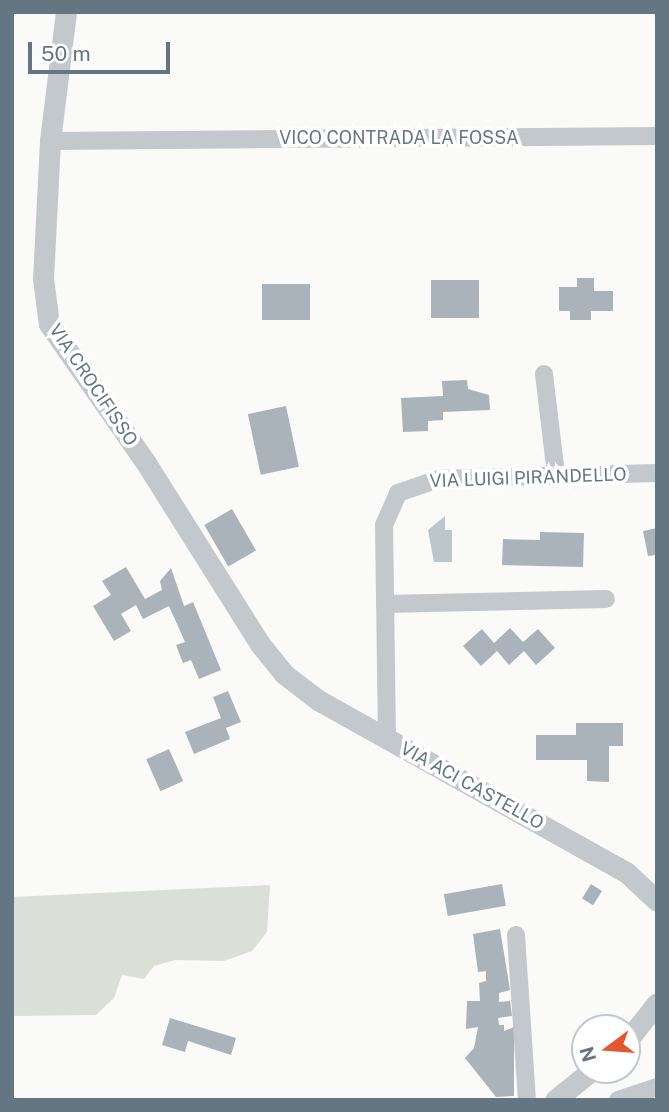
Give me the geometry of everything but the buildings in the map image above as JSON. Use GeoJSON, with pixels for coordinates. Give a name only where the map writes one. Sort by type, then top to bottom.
{"type":"FeatureCollection","features":[{"type":"Feature","properties":{"kind":"street","name":"VIA CROCIFISSO"},"geometry":{"type":"LineString","coordinates":[[66,12],[50,141],[43,278],[50,324],[284,674]]}},
{"type":"Feature","properties":{"kind":"street","name":"VICO CONTRADA LA FOSSA"},"geometry":{"type":"LineString","coordinates":[[50,141],[657,136]]}},
{"type":"Feature","properties":{"kind":"street"},"geometry":{"type":"LineString","coordinates":[[544,374],[556,475]]}},
{"type":"Feature","properties":{"kind":"street","name":"VIA LUIGI PIRANDELLO"},"geometry":{"type":"LineString","coordinates":[[387,738],[384,525],[398,493],[439,479],[657,473]]}},
{"type":"Feature","properties":{"kind":"street"},"geometry":{"type":"LineString","coordinates":[[385,604],[606,599]]}},
{"type":"Feature","properties":{"kind":"street","name":"VIA ACI CASTELLO"},"geometry":{"type":"LineString","coordinates":[[284,674],[387,738],[626,872],[657,901]]}},
{"type":"Feature","properties":{"kind":"street"},"geometry":{"type":"LineString","coordinates":[[516,935],[527,1100]]}},
{"type":"Feature","properties":{"kind":"street"},"geometry":{"type":"LineString","coordinates":[[641,1023],[657,1003]]}},
{"type":"Feature","properties":{"kind":"street"},"geometry":{"type":"LineString","coordinates":[[555,1100],[575,1084]]}},
{"type":"Feature","properties":{"kind":"street"},"geometry":{"type":"LineString","coordinates":[[618,1100],[650,1093]]}},
{"type":"Feature","properties":{"kind":"shaded area"},"geometry":{"type":"Polygon","coordinates":[[[445,516],[445,530],[452,530],[452,562],[434,562],[428,530],[445,516]]]}},
{"type":"Feature","properties":{"kind":"shaded area"},"geometry":{"type":"Polygon","coordinates":[[[270,885],[267,932],[252,951],[224,961],[175,960],[154,966],[144,979],[122,975],[114,998],[96,1015],[12,1016],[12,897],[270,885]]]}}]}
